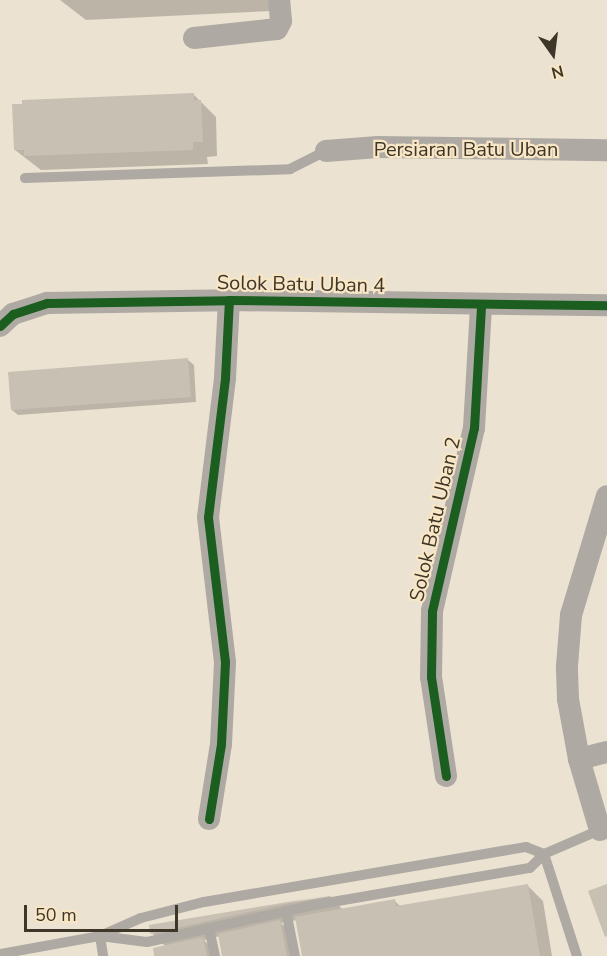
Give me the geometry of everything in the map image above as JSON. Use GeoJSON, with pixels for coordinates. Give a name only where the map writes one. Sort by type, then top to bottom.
{"type":"FeatureCollection","features":[{"type":"Feature","properties":{"kind":"street"},"geometry":{"type":"LineString","coordinates":[[194,38],[277,29],[281,21],[279,0]]}},
{"type":"Feature","properties":{"kind":"street","name":"Persiaran Batu Uban"},"geometry":{"type":"LineString","coordinates":[[326,151],[378,147],[607,150]]}},
{"type":"Feature","properties":{"kind":"street"},"geometry":{"type":"LineString","coordinates":[[209,819],[221,744],[225,662],[208,517],[222,411],[229,300]]}},
{"type":"Feature","properties":{"kind":"street","name":"Solok Batu Uban 4"},"geometry":{"type":"LineString","coordinates":[[0,326],[20,311],[47,303],[229,300],[481,305],[607,304]]}},
{"type":"Feature","properties":{"kind":"street","name":"Solok Batu Uban 2"},"geometry":{"type":"LineString","coordinates":[[446,776],[432,677],[432,621],[437,582],[474,428],[481,305]]}},
{"type":"Feature","properties":{"kind":"street"},"geometry":{"type":"LineString","coordinates":[[600,830],[579,759],[568,699],[568,639],[580,582],[607,496]]}},
{"type":"Feature","properties":{"kind":"street"},"geometry":{"type":"LineString","coordinates":[[579,759],[607,752]]}},
{"type":"Feature","properties":{"kind":"lane"},"geometry":{"type":"LineString","coordinates":[[25,178],[291,169],[326,151]]}},
{"type":"Feature","properties":{"kind":"lane"},"geometry":{"type":"LineString","coordinates":[[99,936],[147,942],[286,911],[530,868],[544,854],[600,830]]}},
{"type":"Feature","properties":{"kind":"lane"},"geometry":{"type":"LineString","coordinates":[[0,954],[99,936],[141,918],[204,902],[526,847],[544,854]]}},
{"type":"Feature","properties":{"kind":"lane"},"geometry":{"type":"LineString","coordinates":[[544,854],[577,956]]}},
{"type":"Feature","properties":{"kind":"lane"},"geometry":{"type":"LineString","coordinates":[[286,911],[295,956]]}},
{"type":"Feature","properties":{"kind":"lane"},"geometry":{"type":"LineString","coordinates":[[209,928],[214,956]]}},
{"type":"Feature","properties":{"kind":"lane"},"geometry":{"type":"LineString","coordinates":[[99,936],[103,956]]}},
{"type":"Feature","properties":{"kind":"building"},"geometry":{"type":"Polygon","coordinates":[[[194,93],[194,100],[201,100],[203,142],[193,142],[193,150],[24,156],[24,150],[14,150],[12,104],[22,104],[22,100],[194,93]]]}},
{"type":"Feature","properties":{"kind":"building"},"geometry":{"type":"Polygon","coordinates":[[[188,358],[191,397],[11,410],[8,372],[188,358]]]}},
{"type":"Feature","properties":{"kind":"building"},"geometry":{"type":"Polygon","coordinates":[[[528,884],[540,956],[302,956],[295,917],[395,899],[396,906],[528,884]]]}},
{"type":"Feature","properties":{"kind":"building"},"geometry":{"type":"Polygon","coordinates":[[[607,884],[607,936],[605,937],[588,891],[607,884]]]}},
{"type":"Feature","properties":{"kind":"building"},"geometry":{"type":"Polygon","coordinates":[[[330,895],[307,899],[150,934],[149,925],[330,895]]]}},
{"type":"Feature","properties":{"kind":"building"},"geometry":{"type":"Polygon","coordinates":[[[280,920],[287,956],[222,956],[218,934],[280,920]]]}},
{"type":"Feature","properties":{"kind":"building"},"geometry":{"type":"Polygon","coordinates":[[[203,937],[207,956],[154,956],[153,948],[203,937]]]}},
{"type":"Feature","properties":{"kind":"cycle path"},"geometry":{"type":"LineString","coordinates":[[0,326],[13,314],[47,303],[229,300],[607,305]]}},
{"type":"Feature","properties":{"kind":"cycle path"},"geometry":{"type":"LineString","coordinates":[[209,819],[221,744],[225,662],[208,517],[225,378],[229,300]]}},
{"type":"Feature","properties":{"kind":"cycle path"},"geometry":{"type":"LineString","coordinates":[[446,776],[431,677],[432,611],[474,428],[481,305]]}}]}
